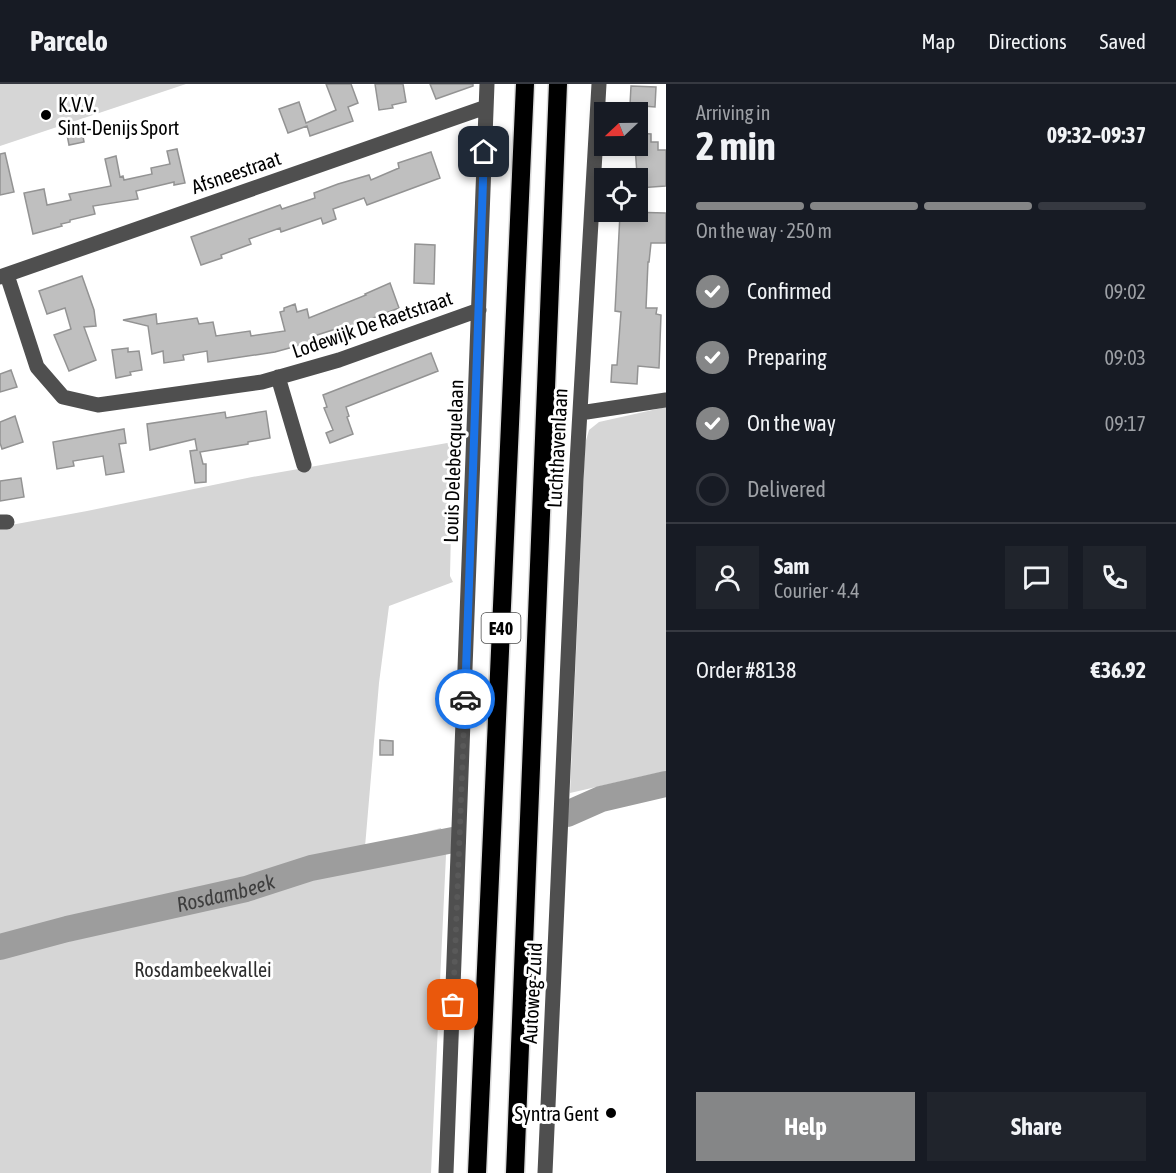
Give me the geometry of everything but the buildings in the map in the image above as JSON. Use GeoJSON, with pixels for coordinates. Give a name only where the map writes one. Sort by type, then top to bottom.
{"type":"FeatureCollection","features":[{"type":"Feature","properties":{"kind":"highway","name":"E40"},"geometry":{"type":"LineString","coordinates":[[477,1173],[525,84]]}},
{"type":"Feature","properties":{"kind":"highway","name":"E40"},"geometry":{"type":"LineString","coordinates":[[515,1173],[558,84]]}},
{"type":"Feature","properties":{"kind":"street","name":"Louis Delebecquelaan"},"geometry":{"type":"LineString","coordinates":[[446,1173],[486,84]]}},
{"type":"Feature","properties":{"kind":"street","name":"Luchthavenlaan"},"geometry":{"type":"LineString","coordinates":[[561,815],[580,413],[599,84]]}},
{"type":"Feature","properties":{"kind":"street","name":"Afsneestraat"},"geometry":{"type":"LineString","coordinates":[[3,276],[486,107]]}},
{"type":"Feature","properties":{"kind":"street","name":"Lodewijk De Raetstraat"},"geometry":{"type":"LineString","coordinates":[[3,276],[37,368],[63,397],[98,405],[262,382],[339,360],[479,310]]}},
{"type":"Feature","properties":{"kind":"street","name":"Lodewijk De Raetstraat"},"geometry":{"type":"LineString","coordinates":[[278,377],[304,465]]}},
{"type":"Feature","properties":{"kind":"street"},"geometry":{"type":"LineString","coordinates":[[580,413],[666,400]]}},
{"type":"Feature","properties":{"kind":"street","name":"Autoweg-Zuid"},"geometry":{"type":"LineString","coordinates":[[544,1173],[561,815]]}},
{"type":"Feature","properties":{"kind":"green space","name":"K.V.V. Sint-Denijs Sport"},"geometry":{"type":"Polygon","coordinates":[[[0,84],[186,84],[0,146],[0,84]]]}},
{"type":"Feature","properties":{"kind":"green space"},"geometry":{"type":"Polygon","coordinates":[[[666,407],[666,771],[570,793],[585,444],[589,430],[599,422],[666,407]]]}},
{"type":"Feature","properties":{"kind":"green space","name":"Rosdambeekvallei"},"geometry":{"type":"Polygon","coordinates":[[[453,442],[450,576],[453,582],[389,606],[379,683],[365,847],[441,828],[446,855],[431,1173],[0,1173],[0,527],[252,477],[453,442]]]}},
{"type":"Feature","properties":{"kind":"waterway","name":"Rosdambeek"},"geometry":{"type":"LineString","coordinates":[[567,814],[601,799],[666,784]]}},
{"type":"Feature","properties":{"kind":"waterway","name":"Rosdambeek"},"geometry":{"type":"LineString","coordinates":[[0,947],[67,929],[246,889],[311,868],[453,840]]}},
{"type":"Feature","properties":{"kind":"way so far"},"geometry":{"type":"LineString","coordinates":[[453,1005],[465,699]]}},
{"type":"Feature","properties":{"kind":"place","name":"K.V.V. Sint-Denijs Sport"},"geometry":{"type":"Point","coordinates":[46,115]}},
{"type":"Feature","properties":{"kind":"place","name":"Syntra Gent"},"geometry":{"type":"Point","coordinates":[611,1113]}},
{"type":"Feature","properties":{"kind":"route"},"geometry":{"type":"LineString","coordinates":[[465,699],[484,152]]}}]}
